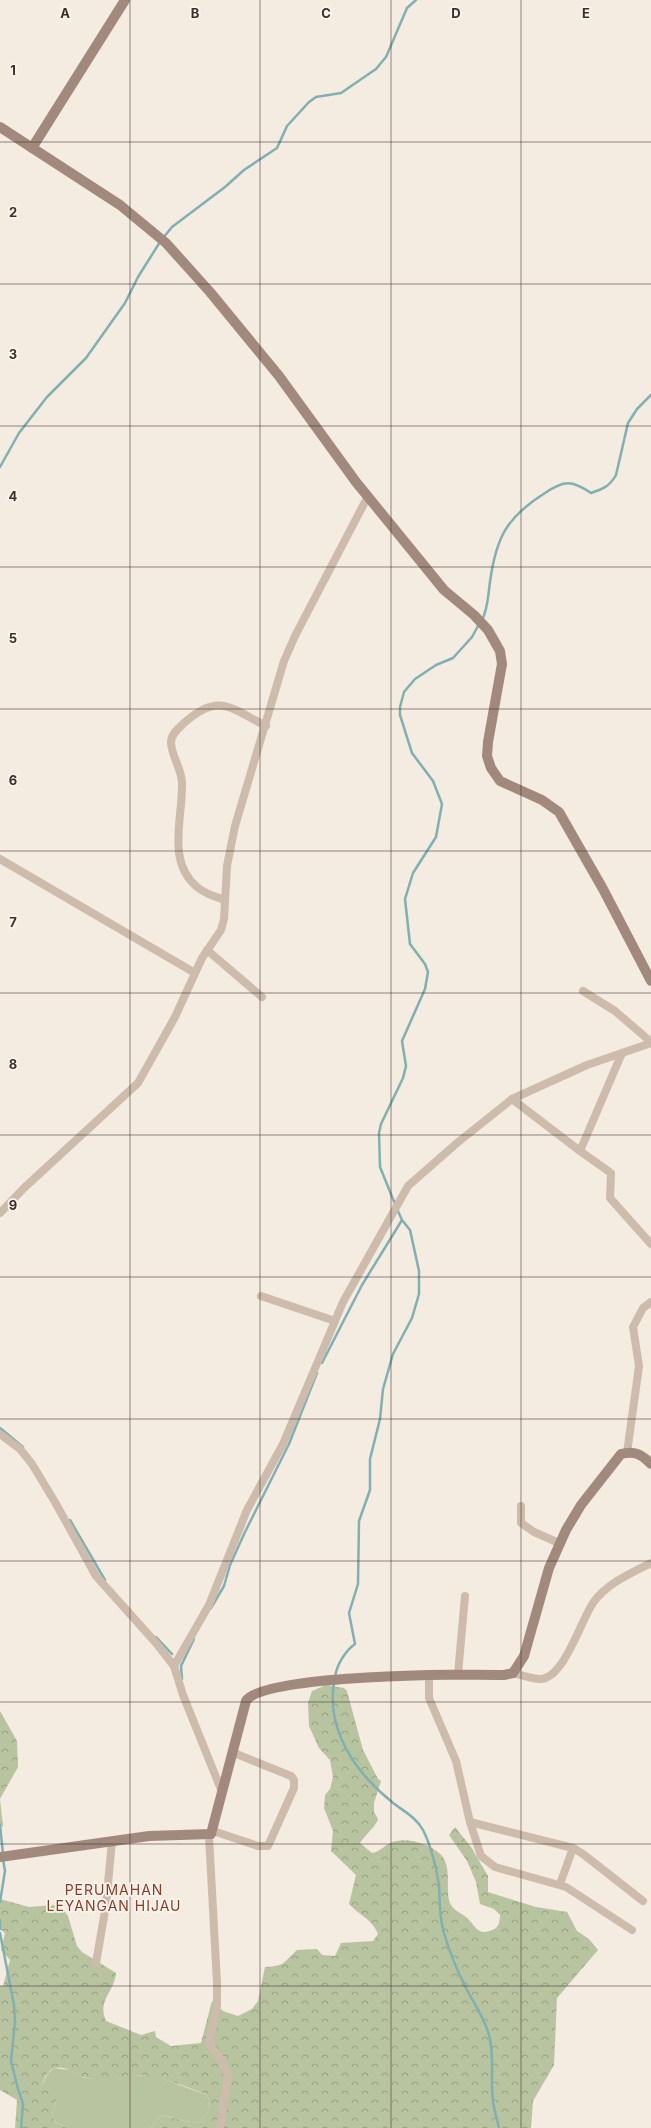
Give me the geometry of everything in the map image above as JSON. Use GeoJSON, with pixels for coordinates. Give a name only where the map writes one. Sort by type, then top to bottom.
{"type":"FeatureCollection","features":[{"type":"Feature","properties":{"kind":"main road"},"geometry":{"type":"LineString","coordinates":[[32,148],[125,0]]}},
{"type":"Feature","properties":{"kind":"main road"},"geometry":{"type":"LineString","coordinates":[[0,127],[120,205],[166,243],[210,292],[278,376],[368,496],[444,590],[474,615],[488,630],[502,658],[488,742],[487,756],[491,768],[500,781],[542,800],[559,812],[599,882],[651,981]]}},
{"type":"Feature","properties":{"kind":"main road"},"geometry":{"type":"LineString","coordinates":[[0,1857],[149,1836],[211,1834],[234,1753],[244,1710],[249,1697],[262,1691],[326,1680],[458,1674],[504,1675],[513,1673],[524,1656],[549,1568],[559,1543],[589,1494],[621,1454],[627,1452],[642,1456],[651,1464]]}},
{"type":"Feature","properties":{"kind":"street"},"geometry":{"type":"LineString","coordinates":[[0,1213],[24,1188],[138,1083],[175,1017],[207,950],[223,926],[227,866],[235,826],[289,648],[368,496]]}},
{"type":"Feature","properties":{"kind":"street"},"geometry":{"type":"LineString","coordinates":[[225,900],[198,888],[182,868],[178,844],[182,783],[172,749],[171,738],[175,732],[194,715],[218,704],[227,706],[266,726]]}},
{"type":"Feature","properties":{"kind":"street"},"geometry":{"type":"LineString","coordinates":[[0,859],[195,973]]}},
{"type":"Feature","properties":{"kind":"street"},"geometry":{"type":"LineString","coordinates":[[207,950],[262,997]]}},
{"type":"Feature","properties":{"kind":"street"},"geometry":{"type":"LineString","coordinates":[[174,1666],[209,1605],[247,1510],[283,1444],[335,1321],[390,1216],[412,1182],[512,1099],[588,1064],[651,1043],[615,1011],[583,991]]}},
{"type":"Feature","properties":{"kind":"street"},"geometry":{"type":"LineString","coordinates":[[580,1150],[622,1053]]}},
{"type":"Feature","properties":{"kind":"street"},"geometry":{"type":"LineString","coordinates":[[512,1099],[611,1173],[609,1197],[651,1244]]}},
{"type":"Feature","properties":{"kind":"street"},"geometry":{"type":"LineString","coordinates":[[261,1296],[335,1321]]}},
{"type":"Feature","properties":{"kind":"street"},"geometry":{"type":"LineString","coordinates":[[627,1452],[640,1366],[633,1328],[643,1308],[651,1302]]}},
{"type":"Feature","properties":{"kind":"street"},"geometry":{"type":"LineString","coordinates":[[0,1434],[20,1449],[32,1464],[96,1576],[156,1643],[174,1666],[183,1695],[222,1792]]}},
{"type":"Feature","properties":{"kind":"street"},"geometry":{"type":"LineString","coordinates":[[521,1506],[521,1523],[534,1532],[559,1543]]}},
{"type":"Feature","properties":{"kind":"street"},"geometry":{"type":"LineString","coordinates":[[513,1673],[539,1680],[549,1677],[568,1653],[593,1603],[610,1587],[651,1563]]}},
{"type":"Feature","properties":{"kind":"street"},"geometry":{"type":"LineString","coordinates":[[458,1674],[465,1596]]}},
{"type":"Feature","properties":{"kind":"street"},"geometry":{"type":"LineString","coordinates":[[429,1675],[429,1698],[456,1761],[470,1822],[481,1856],[485,1861],[495,1867],[560,1884],[632,1930]]}},
{"type":"Feature","properties":{"kind":"street"},"geometry":{"type":"LineString","coordinates":[[220,2128],[228,2076],[222,2061],[209,2044],[217,2006],[211,1834],[258,1846],[268,1846],[294,1788],[294,1780],[290,1776],[234,1753]]}},
{"type":"Feature","properties":{"kind":"street"},"geometry":{"type":"LineString","coordinates":[[470,1822],[573,1848],[583,1854],[643,1901]]}},
{"type":"Feature","properties":{"kind":"street"},"geometry":{"type":"LineString","coordinates":[[96,1963],[106,1905],[112,1841]]}},
{"type":"Feature","properties":{"kind":"street"},"geometry":{"type":"LineString","coordinates":[[560,1884],[573,1848]]}},
{"type":"Feature","properties":{"kind":"green space"},"geometry":{"type":"Polygon","coordinates":[[[326,1685],[344,1688],[347,1691],[363,1750],[378,1779],[381,1781],[374,1803],[374,1812],[378,1819],[360,1843],[372,1853],[390,1843],[402,1840],[409,1840],[434,1849],[443,1857],[446,1863],[449,1900],[455,1910],[467,1918],[477,1929],[482,1932],[494,1929],[498,1926],[500,1915],[494,1909],[480,1904],[476,1882],[467,1861],[449,1835],[455,1827],[471,1847],[488,1876],[488,1892],[536,1907],[567,1912],[577,1931],[589,1939],[598,1950],[557,1998],[554,2065],[533,2101],[531,2128],[151,2128],[162,2115],[186,2121],[200,2122],[209,2110],[210,2103],[207,2095],[162,2079],[143,2075],[134,2075],[119,2080],[102,2080],[86,2078],[59,2067],[50,2071],[42,2085],[55,2091],[57,2099],[52,2114],[55,2122],[68,2128],[15,2128],[17,2100],[0,2090],[0,1986],[3,1986],[10,1960],[1,1950],[5,1933],[0,1929],[0,1899],[29,1907],[53,1905],[63,1909],[68,1916],[77,1946],[82,1952],[116,1973],[115,1980],[103,2007],[106,2021],[141,2035],[155,2031],[156,2037],[171,2046],[201,2043],[212,2001],[223,2011],[238,2016],[252,2009],[258,2001],[265,1967],[277,1966],[284,1963],[297,1950],[317,1949],[322,1955],[335,1956],[341,1943],[373,1941],[378,1934],[369,1921],[349,1904],[356,1875],[331,1851],[333,1831],[324,1808],[325,1795],[330,1789],[333,1777],[330,1760],[319,1748],[309,1726],[308,1703],[312,1691],[326,1685]]]}},
{"type":"Feature","properties":{"kind":"green space"},"geometry":{"type":"Polygon","coordinates":[[[0,1711],[17,1741],[18,1767],[0,1799],[0,1711]]]}},
{"type":"Feature","properties":{"kind":"green space"},"geometry":{"type":"Polygon","coordinates":[[[0,1799],[3,1827],[0,1826],[0,1799]]]}},
{"type":"Feature","properties":{"kind":"green space"},"geometry":{"type":"Polygon","coordinates":[[[54,2068],[70,2070],[84,2078],[118,2080],[132,2075],[155,2076],[207,2095],[210,2103],[209,2110],[200,2122],[186,2121],[162,2115],[151,2128],[68,2128],[55,2122],[52,2114],[57,2099],[42,2085],[48,2073],[54,2068]]]}},
{"type":"Feature","properties":{"kind":"waterway"},"geometry":{"type":"LineString","coordinates":[[163,238],[172,227],[225,187],[244,170],[277,148],[287,126],[309,102],[316,97],[341,93],[376,69],[386,57],[407,8],[416,0]]}},
{"type":"Feature","properties":{"kind":"waterway"},"geometry":{"type":"LineString","coordinates":[[0,467],[19,433],[47,397],[86,358],[125,303],[138,277],[160,242]]}},
{"type":"Feature","properties":{"kind":"waterway"},"geometry":{"type":"LineString","coordinates":[[482,620],[487,607],[496,552],[500,540],[512,520],[532,502],[563,484],[573,484],[591,493],[609,484],[616,475],[628,423],[637,409],[651,395]]}},
{"type":"Feature","properties":{"kind":"waterway"},"geometry":{"type":"LineString","coordinates":[[395,1204],[380,1167],[379,1133],[381,1124],[403,1078],[406,1066],[402,1041],[425,989],[428,972],[425,964],[410,944],[405,899],[413,873],[436,837],[442,804],[433,781],[412,753],[400,715],[400,707],[404,692],[415,679],[436,665],[453,658],[472,637],[479,624]]}},
{"type":"Feature","properties":{"kind":"waterway"},"geometry":{"type":"LineString","coordinates":[[335,1678],[337,1669],[342,1659],[355,1644],[349,1613],[358,1584],[359,1521],[370,1490],[370,1459],[380,1419],[383,1389],[393,1354],[412,1318],[419,1294],[419,1271],[410,1230],[402,1220],[397,1209]]}},
{"type":"Feature","properties":{"kind":"waterway"},"geometry":{"type":"LineString","coordinates":[[322,1363],[362,1285],[402,1220]]}},
{"type":"Feature","properties":{"kind":"waterway"},"geometry":{"type":"LineString","coordinates":[[211,1608],[224,1586],[230,1565],[245,1532],[289,1444],[317,1373]]}},
{"type":"Feature","properties":{"kind":"waterway"},"geometry":{"type":"LineString","coordinates":[[0,1428],[23,1447]]}},
{"type":"Feature","properties":{"kind":"waterway"},"geometry":{"type":"LineString","coordinates":[[70,1520],[105,1580]]}},
{"type":"Feature","properties":{"kind":"waterway"},"geometry":{"type":"LineString","coordinates":[[156,1637],[172,1654]]}},
{"type":"Feature","properties":{"kind":"waterway"},"geometry":{"type":"LineString","coordinates":[[182,1679],[181,1666],[194,1639]]}},
{"type":"Feature","properties":{"kind":"waterway"},"geometry":{"type":"LineString","coordinates":[[334,1683],[333,1701],[335,1718],[339,1734],[346,1750],[379,1791],[417,1821],[423,1830],[428,1843],[438,1878],[442,1927],[458,1972],[481,2015],[487,2028],[491,2043],[493,2101],[499,2128]]}},
{"type":"Feature","properties":{"kind":"waterway"},"geometry":{"type":"LineString","coordinates":[[0,1825],[3,1854]]}},
{"type":"Feature","properties":{"kind":"waterway"},"geometry":{"type":"LineString","coordinates":[[0,1902],[5,1871],[3,1859]]}},
{"type":"Feature","properties":{"kind":"waterway"},"geometry":{"type":"LineString","coordinates":[[0,1920],[0,1929]]}},
{"type":"Feature","properties":{"kind":"waterway"},"geometry":{"type":"LineString","coordinates":[[0,1933],[14,2005],[15,2022],[11,2061],[23,2104],[21,2128]]}},
{"type":"Feature","properties":{"kind":"district","name":"PERUMAHAN LEYANGAN HIJAU"},"geometry":{"type":"Point","coordinates":[114,1898]}}]}
